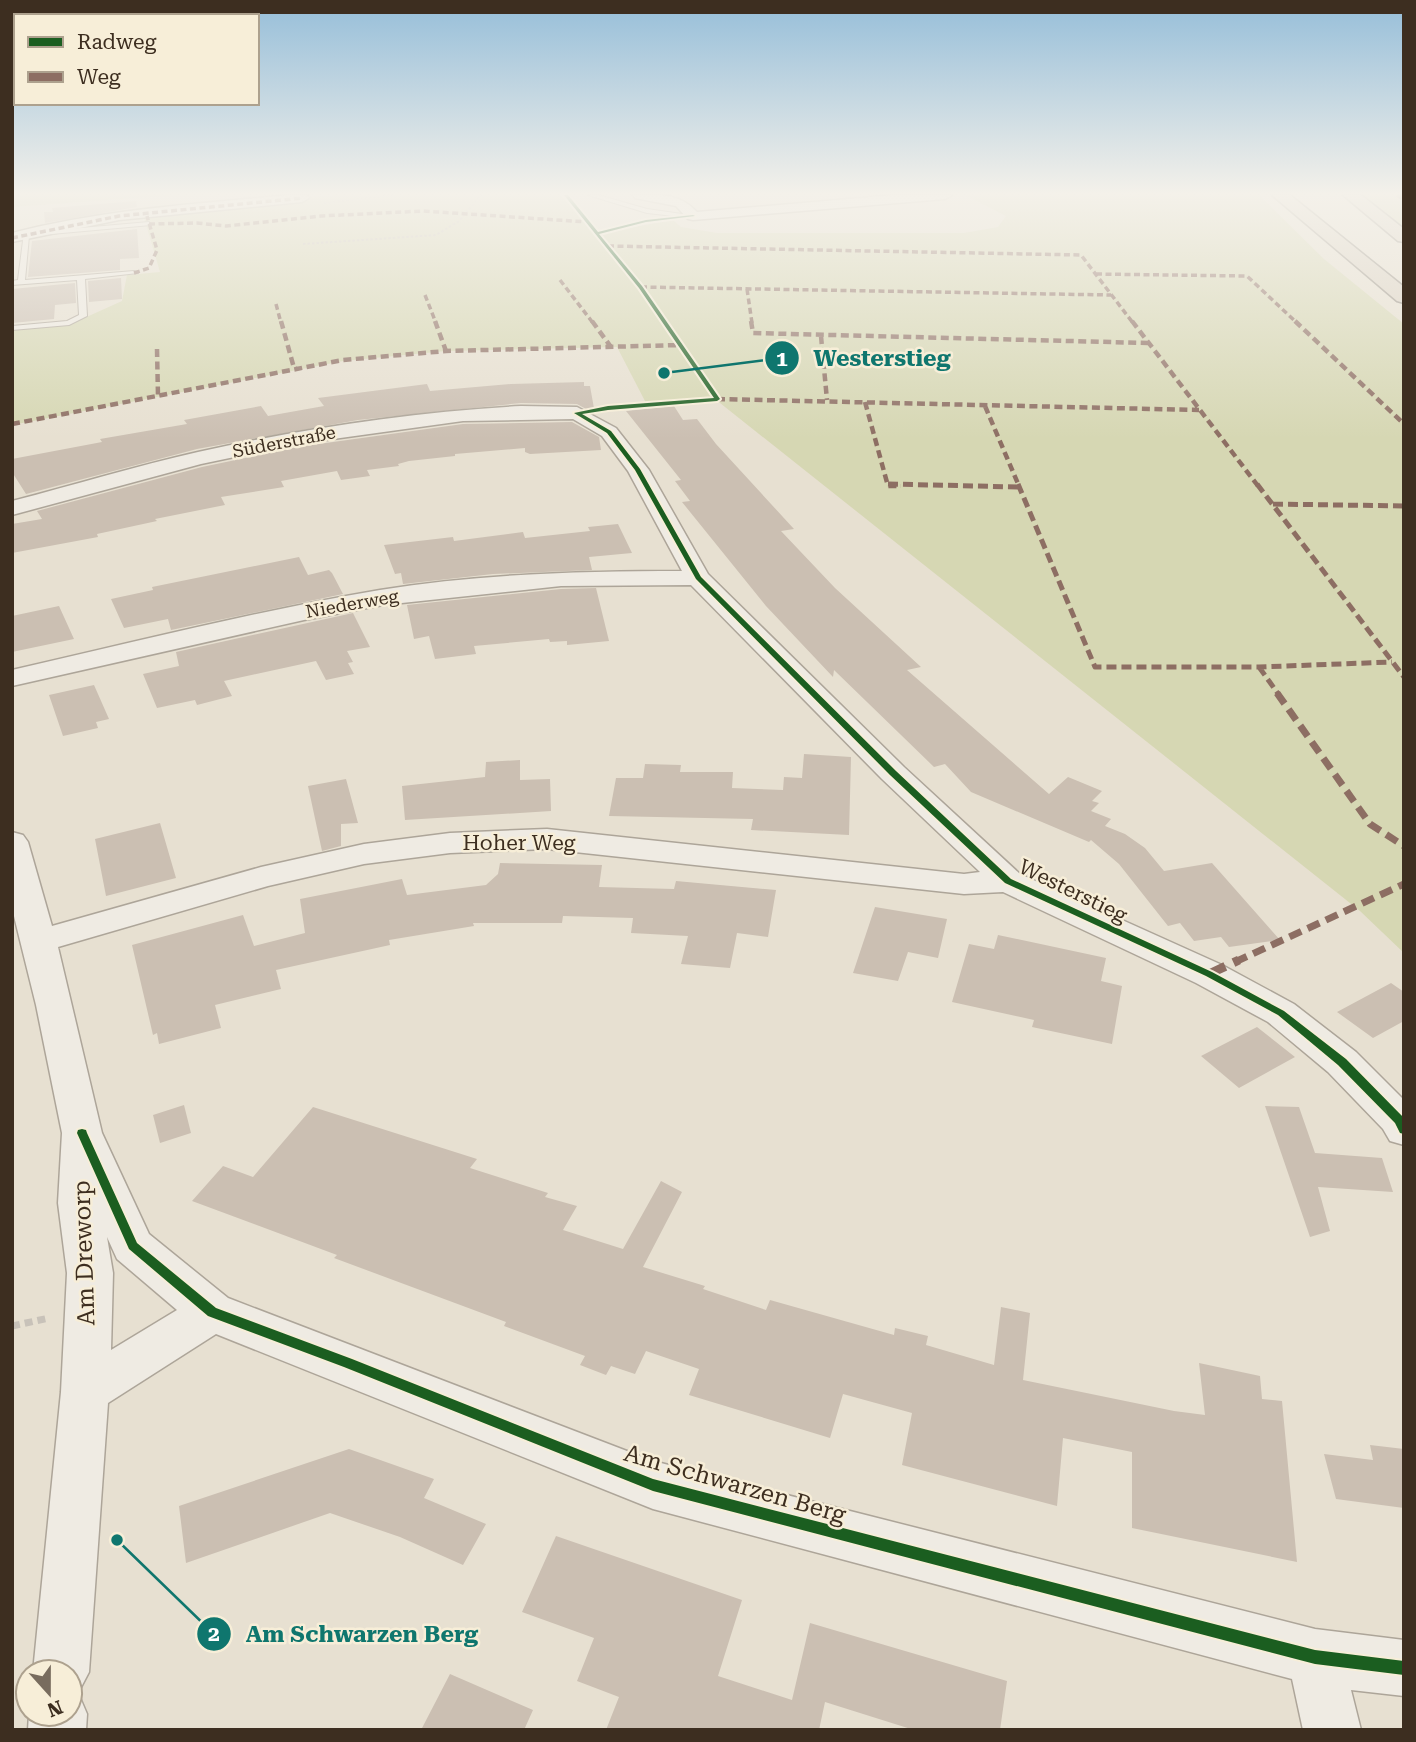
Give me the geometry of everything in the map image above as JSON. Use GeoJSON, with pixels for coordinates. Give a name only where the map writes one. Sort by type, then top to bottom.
{"type":"FeatureCollection","features":[{"type":"Feature","properties":{"kind":"highway"},"geometry":{"type":"LineString","coordinates":[[1379,276],[1404,297]]}},
{"type":"Feature","properties":{"kind":"street","name":"Süderstraße"},"geometry":{"type":"LineString","coordinates":[[12,508],[200,458],[297,438],[450,416],[562,412]]}},
{"type":"Feature","properties":{"kind":"street","name":"Westerstieg"},"geometry":{"type":"LineString","coordinates":[[562,412],[577,413],[609,432],[638,470],[660,514],[698,578],[893,774],[974,846],[1008,881],[1209,974],[1281,1013],[1342,1062],[1399,1120],[1404,1129]]}},
{"type":"Feature","properties":{"kind":"street","name":"Niederweg"},"geometry":{"type":"LineString","coordinates":[[12,678],[304,612],[383,597],[561,579],[698,578]]}},
{"type":"Feature","properties":{"kind":"street","name":"Hoher Weg"},"geometry":{"type":"LineString","coordinates":[[39,941],[261,877],[365,854],[450,843],[547,839],[768,860],[964,884],[1008,881]]}},
{"type":"Feature","properties":{"kind":"street","name":"Am Dreworp"},"geometry":{"type":"LineString","coordinates":[[12,842],[39,941],[82,1133],[80,1203],[90,1273],[85,1392],[62,1658]]}},
{"type":"Feature","properties":{"kind":"street","name":"Am Schwarzen Berg"},"geometry":{"type":"LineString","coordinates":[[82,1133],[133,1246],[212,1312],[348,1363],[653,1485],[1315,1657],[1404,1668]]}},
{"type":"Feature","properties":{"kind":"street"},"geometry":{"type":"LineString","coordinates":[[85,1392],[212,1312]]}},
{"type":"Feature","properties":{"kind":"street"},"geometry":{"type":"LineString","coordinates":[[1315,1657],[1332,1730]]}},
{"type":"Feature","properties":{"kind":"lane"},"geometry":{"type":"LineString","coordinates":[[17,283],[98,276]]}},
{"type":"Feature","properties":{"kind":"lane"},"geometry":{"type":"LineString","coordinates":[[12,328],[69,323],[83,316],[80,278]]}},
{"type":"Feature","properties":{"kind":"green space"},"geometry":{"type":"Polygon","coordinates":[[[127,276],[1345,276],[1404,324],[1404,953],[1360,911],[715,399],[646,403],[617,347],[446,351],[343,361],[12,425],[12,330],[71,324],[122,301],[127,276]]]}},
{"type":"Feature","properties":{"kind":"building"},"geometry":{"type":"Polygon","coordinates":[[[121,278],[122,299],[89,302],[88,281],[121,278]]]}},
{"type":"Feature","properties":{"kind":"building"},"geometry":{"type":"Polygon","coordinates":[[[75,283],[76,303],[55,305],[54,319],[12,323],[12,289],[75,283]]]}},
{"type":"Feature","properties":{"kind":"building"},"geometry":{"type":"Polygon","coordinates":[[[584,382],[584,386],[590,386],[595,414],[577,404],[521,403],[358,420],[197,449],[26,494],[12,472],[12,459],[102,442],[100,439],[187,424],[184,420],[261,406],[268,416],[324,406],[318,398],[427,384],[430,391],[511,384],[584,382]]]}},
{"type":"Feature","properties":{"kind":"building"},"geometry":{"type":"Polygon","coordinates":[[[674,406],[683,420],[697,419],[716,444],[794,529],[781,531],[835,588],[921,667],[907,670],[1049,794],[1068,777],[1102,791],[1092,801],[1099,803],[1091,811],[1111,819],[1105,826],[1125,834],[1145,848],[1164,871],[1212,863],[1280,940],[1229,947],[1221,937],[1194,941],[1180,923],[1168,926],[1119,864],[1091,840],[1089,842],[971,792],[945,764],[934,767],[834,670],[833,677],[766,606],[682,502],[690,501],[675,481],[681,480],[626,411],[674,406]]]}},
{"type":"Feature","properties":{"kind":"building"},"geometry":{"type":"Polygon","coordinates":[[[572,422],[599,437],[601,450],[530,454],[525,452],[525,448],[455,454],[367,470],[370,476],[341,480],[337,471],[281,481],[284,487],[221,497],[225,505],[155,519],[157,521],[97,534],[98,537],[12,553],[12,524],[42,519],[37,511],[202,467],[297,447],[463,424],[572,422]]]}},
{"type":"Feature","properties":{"kind":"building"},"geometry":{"type":"Polygon","coordinates":[[[618,524],[632,553],[589,557],[592,570],[493,574],[403,584],[401,573],[395,574],[384,545],[453,537],[454,541],[523,532],[525,538],[590,531],[588,527],[618,524]]]}},
{"type":"Feature","properties":{"kind":"building"},"geometry":{"type":"Polygon","coordinates":[[[299,557],[308,575],[329,570],[343,594],[171,630],[168,619],[124,628],[111,599],[153,590],[152,587],[299,557]]]}},
{"type":"Feature","properties":{"kind":"building"},"geometry":{"type":"Polygon","coordinates":[[[596,588],[609,641],[567,645],[567,641],[550,642],[549,639],[474,646],[476,654],[435,659],[429,636],[414,639],[407,605],[561,589],[596,588]]]}},
{"type":"Feature","properties":{"kind":"building"},"geometry":{"type":"Polygon","coordinates":[[[59,606],[74,639],[12,652],[12,616],[59,606]]]}},
{"type":"Feature","properties":{"kind":"building"},"geometry":{"type":"Polygon","coordinates":[[[353,613],[370,647],[347,651],[353,662],[348,663],[354,674],[326,680],[316,661],[224,681],[232,696],[197,705],[195,700],[157,708],[143,674],[179,666],[176,652],[353,613]]]}},
{"type":"Feature","properties":{"kind":"building"},"geometry":{"type":"Polygon","coordinates":[[[94,685],[109,719],[96,722],[98,728],[63,736],[49,695],[94,685]]]}},
{"type":"Feature","properties":{"kind":"building"},"geometry":{"type":"Polygon","coordinates":[[[804,754],[851,757],[849,835],[751,830],[753,819],[609,816],[616,778],[643,778],[645,764],[681,765],[680,772],[733,772],[732,788],[783,790],[784,777],[802,778],[804,754]]]}},
{"type":"Feature","properties":{"kind":"building"},"geometry":{"type":"Polygon","coordinates":[[[520,760],[520,780],[550,779],[551,811],[405,820],[402,786],[485,777],[486,762],[520,760]]]}},
{"type":"Feature","properties":{"kind":"building"},"geometry":{"type":"Polygon","coordinates":[[[346,779],[358,823],[341,824],[341,846],[322,851],[308,786],[346,779]]]}},
{"type":"Feature","properties":{"kind":"building"},"geometry":{"type":"Polygon","coordinates":[[[160,823],[176,878],[106,896],[95,839],[160,823]]]}},
{"type":"Feature","properties":{"kind":"building"},"geometry":{"type":"Polygon","coordinates":[[[500,863],[602,865],[599,887],[674,889],[676,881],[776,890],[768,937],[737,933],[730,968],[681,964],[688,936],[631,933],[633,918],[563,916],[562,923],[473,923],[474,926],[389,940],[390,945],[276,970],[281,989],[215,1005],[221,1028],[159,1044],[157,1033],[153,1035],[132,945],[243,915],[254,946],[305,933],[300,899],[402,879],[407,895],[486,885],[498,874],[500,863]]]}},
{"type":"Feature","properties":{"kind":"building"},"geometry":{"type":"Polygon","coordinates":[[[875,907],[947,919],[938,958],[908,952],[898,981],[853,973],[875,907]]]}},
{"type":"Feature","properties":{"kind":"building"},"geometry":{"type":"Polygon","coordinates":[[[998,935],[1106,958],[1101,981],[1122,986],[1112,1044],[1032,1027],[1034,1020],[952,1002],[969,944],[994,949],[998,935]]]}},
{"type":"Feature","properties":{"kind":"building"},"geometry":{"type":"Polygon","coordinates":[[[1391,983],[1404,992],[1404,1021],[1373,1038],[1337,1012],[1391,983]]]}},
{"type":"Feature","properties":{"kind":"building"},"geometry":{"type":"Polygon","coordinates":[[[1257,1027],[1295,1057],[1239,1088],[1201,1056],[1257,1027]]]}},
{"type":"Feature","properties":{"kind":"building"},"geometry":{"type":"Polygon","coordinates":[[[184,1105],[191,1133],[160,1143],[153,1115],[184,1105]]]}},
{"type":"Feature","properties":{"kind":"building"},"geometry":{"type":"Polygon","coordinates":[[[1265,1106],[1299,1107],[1315,1153],[1382,1158],[1393,1192],[1318,1187],[1330,1231],[1310,1237],[1265,1106]]]}},
{"type":"Feature","properties":{"kind":"building"},"geometry":{"type":"Polygon","coordinates":[[[313,1107],[477,1159],[470,1168],[548,1193],[545,1197],[577,1206],[563,1230],[623,1249],[661,1181],[682,1192],[643,1267],[705,1286],[703,1289],[766,1310],[770,1300],[894,1335],[895,1328],[928,1336],[926,1345],[994,1365],[1001,1307],[1030,1313],[1023,1380],[1174,1411],[1205,1415],[1199,1363],[1260,1376],[1262,1399],[1282,1401],[1297,1562],[1132,1528],[1132,1452],[1063,1438],[1057,1506],[902,1465],[912,1413],[843,1394],[830,1438],[689,1395],[699,1369],[646,1351],[635,1374],[611,1366],[606,1375],[580,1365],[585,1356],[504,1326],[506,1322],[334,1258],[337,1255],[192,1201],[223,1166],[253,1177],[313,1107]]]}},
{"type":"Feature","properties":{"kind":"building"},"geometry":{"type":"Polygon","coordinates":[[[1370,1445],[1404,1449],[1404,1508],[1336,1499],[1324,1454],[1373,1460],[1370,1445]]]}},
{"type":"Feature","properties":{"kind":"building"},"geometry":{"type":"Polygon","coordinates":[[[349,1449],[434,1479],[424,1498],[486,1524],[463,1565],[400,1537],[330,1513],[186,1563],[179,1506],[349,1449]]]}},
{"type":"Feature","properties":{"kind":"building"},"geometry":{"type":"Polygon","coordinates":[[[556,1536],[742,1600],[718,1676],[792,1700],[810,1623],[1007,1681],[1000,1730],[914,1730],[825,1702],[819,1730],[606,1730],[619,1697],[577,1681],[594,1638],[522,1612],[556,1536]]]}},
{"type":"Feature","properties":{"kind":"building"},"geometry":{"type":"Polygon","coordinates":[[[450,1674],[533,1710],[524,1730],[421,1730],[450,1674]]]}},
{"type":"Feature","properties":{"kind":"marked path"},"geometry":{"type":"LineString","coordinates":[[1097,276],[1404,677]]}},
{"type":"Feature","properties":{"kind":"marked path"},"geometry":{"type":"LineString","coordinates":[[1247,276],[1404,424]]}},
{"type":"Feature","properties":{"kind":"marked path"},"geometry":{"type":"LineString","coordinates":[[560,280],[611,347]]}},
{"type":"Feature","properties":{"kind":"marked path"},"geometry":{"type":"LineString","coordinates":[[641,287],[1111,295]]}},
{"type":"Feature","properties":{"kind":"marked path"},"geometry":{"type":"LineString","coordinates":[[747,289],[753,333],[1148,343]]}},
{"type":"Feature","properties":{"kind":"marked path"},"geometry":{"type":"LineString","coordinates":[[425,295],[446,351]]}},
{"type":"Feature","properties":{"kind":"marked path"},"geometry":{"type":"LineString","coordinates":[[276,304],[294,368],[297,369]]}},
{"type":"Feature","properties":{"kind":"marked path"},"geometry":{"type":"LineString","coordinates":[[821,336],[827,400]]}},
{"type":"Feature","properties":{"kind":"marked path"},"geometry":{"type":"LineString","coordinates":[[12,424],[343,360],[446,351],[681,345]]}},
{"type":"Feature","properties":{"kind":"marked path"},"geometry":{"type":"LineString","coordinates":[[157,349],[158,396]]}},
{"type":"Feature","properties":{"kind":"marked path"},"geometry":{"type":"LineString","coordinates":[[717,399],[1199,410]]}},
{"type":"Feature","properties":{"kind":"marked path"},"geometry":{"type":"LineString","coordinates":[[865,402],[888,486],[1019,487]]}},
{"type":"Feature","properties":{"kind":"marked path"},"geometry":{"type":"LineString","coordinates":[[985,406],[1095,667],[1259,667],[1392,662]]}},
{"type":"Feature","properties":{"kind":"marked path"},"geometry":{"type":"LineString","coordinates":[[1273,504],[1404,506]]}},
{"type":"Feature","properties":{"kind":"marked path"},"geometry":{"type":"LineString","coordinates":[[1259,667],[1370,824],[1404,846]]}},
{"type":"Feature","properties":{"kind":"marked path"},"geometry":{"type":"LineString","coordinates":[[1209,974],[1404,884]]}},
{"type":"Feature","properties":{"kind":"cycle path"},"geometry":{"type":"LineString","coordinates":[[577,413],[717,399],[632,276]]}},
{"type":"Feature","properties":{"kind":"cycle path"},"geometry":{"type":"LineString","coordinates":[[577,413],[609,432],[638,470],[698,578],[893,773],[1008,881],[1209,974],[1281,1013],[1342,1062],[1399,1120],[1404,1130]]}},
{"type":"Feature","properties":{"kind":"cycle path"},"geometry":{"type":"LineString","coordinates":[[82,1133],[133,1246],[212,1312],[348,1363],[653,1485],[1315,1657],[1404,1668]]}},
{"type":"Feature","properties":{"kind":"place","name":"Westerstieg"},"geometry":{"type":"Point","coordinates":[664,373]}},
{"type":"Feature","properties":{"kind":"place","name":"Am Schwarzen Berg"},"geometry":{"type":"Point","coordinates":[117,1540]}}]}
